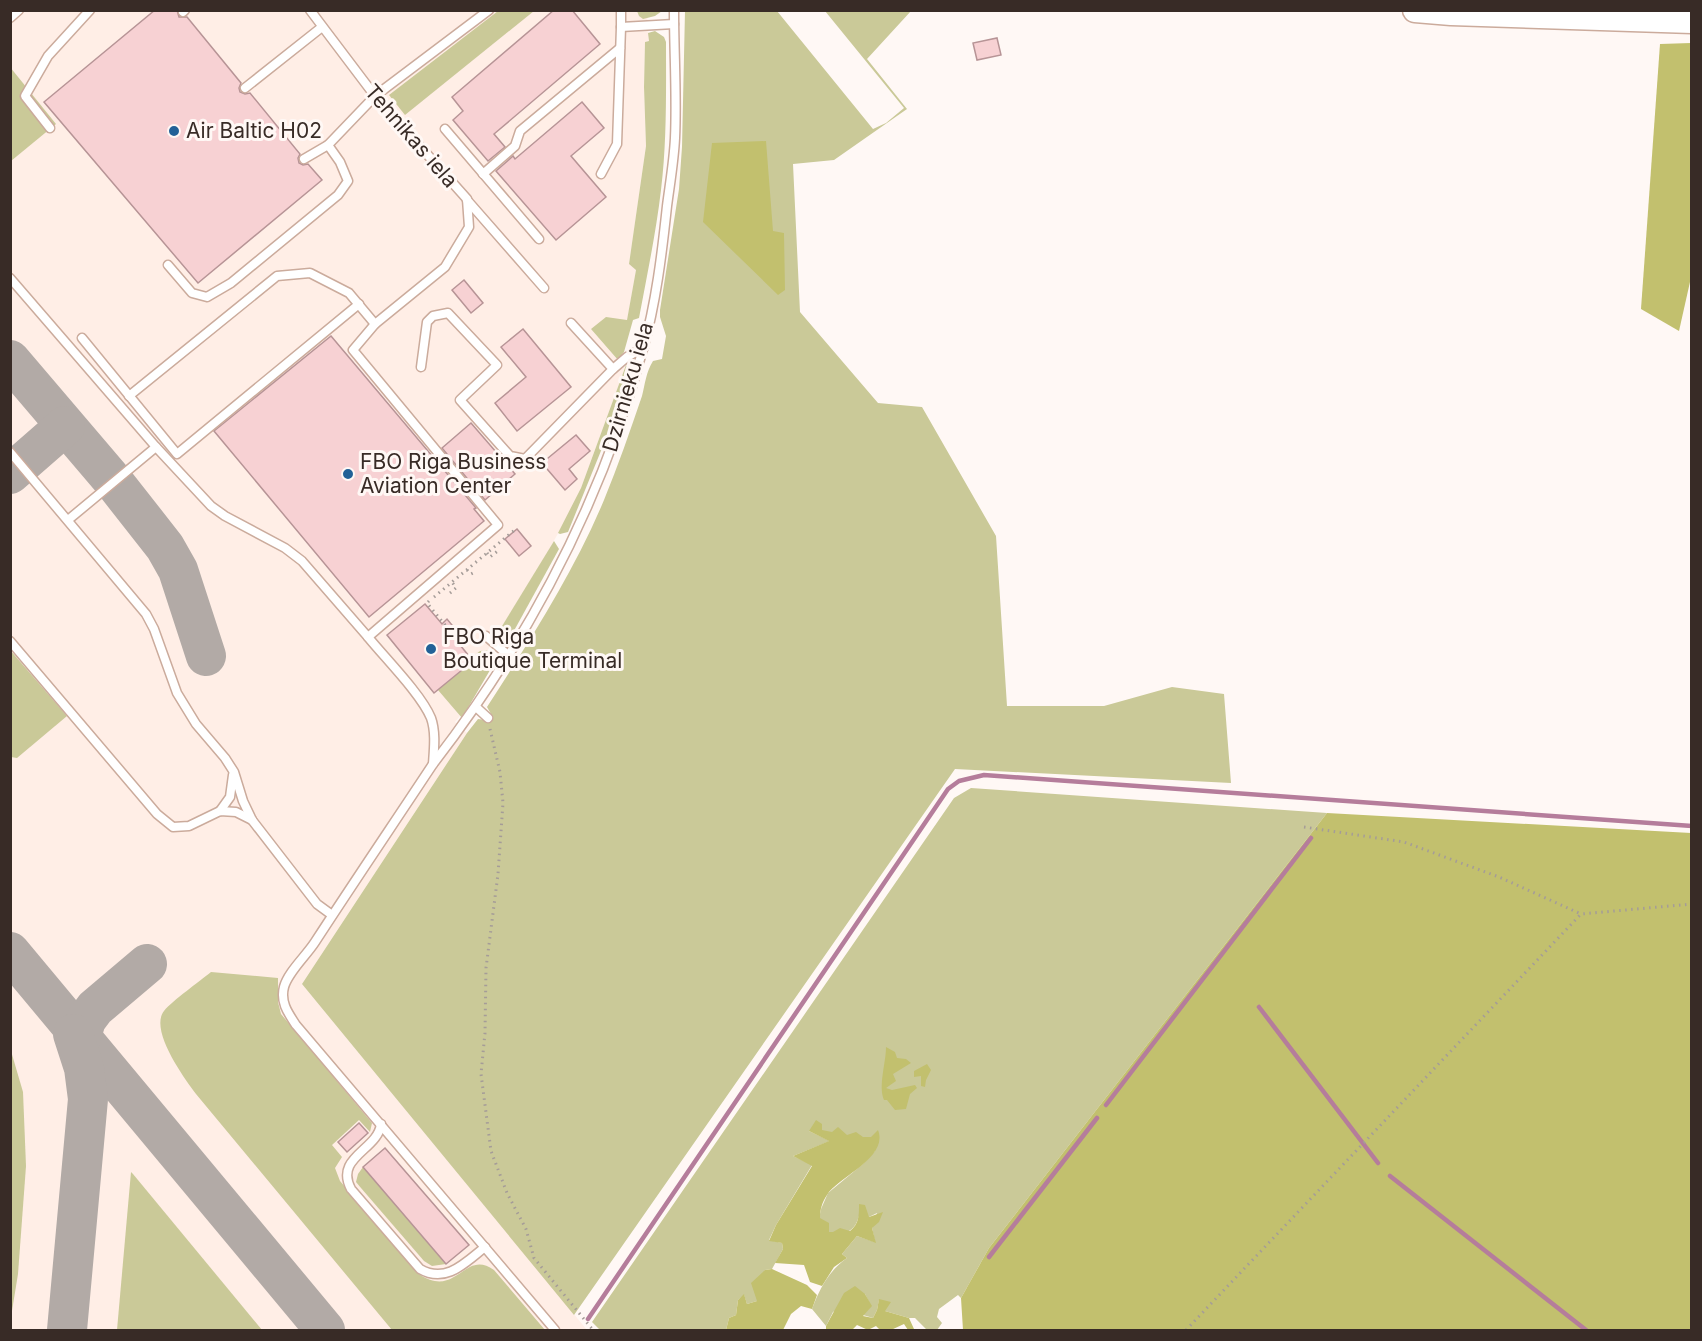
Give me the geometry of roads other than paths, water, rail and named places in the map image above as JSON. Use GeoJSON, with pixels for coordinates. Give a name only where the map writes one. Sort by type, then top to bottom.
{"type":"FeatureCollection","features":[{"type":"Feature","properties":{"kind":"street"},"geometry":{"type":"LineString","coordinates":[[1415,10],[1462,14],[1692,21]]}},
{"type":"Feature","properties":{"kind":"lane"},"geometry":{"type":"LineString","coordinates":[[10,18],[19,10]]}},
{"type":"Feature","properties":{"kind":"lane"},"geometry":{"type":"LineString","coordinates":[[50,128],[25,96],[48,56],[90,10]]}},
{"type":"Feature","properties":{"kind":"lane","name":"Tehnikas iela"},"geometry":{"type":"LineString","coordinates":[[310,10],[375,96],[467,199],[469,227],[445,267],[375,324],[353,350],[498,525],[368,636]]}},
{"type":"Feature","properties":{"kind":"lane"},"geometry":{"type":"LineString","coordinates":[[304,159],[328,145],[375,96],[489,10]]}},
{"type":"Feature","properties":{"kind":"lane"},"geometry":{"type":"LineString","coordinates":[[601,174],[617,144],[621,10]]}},
{"type":"Feature","properties":{"kind":"lane","name":"Dzirnieku iela"},"geometry":{"type":"LineString","coordinates":[[555,1330],[286,1011],[283,990],[287,978],[301,963],[433,765],[476,707],[556,572],[587,511],[615,440],[644,347],[664,231],[675,138],[674,10]]}},
{"type":"Feature","properties":{"kind":"lane"},"geometry":{"type":"LineString","coordinates":[[621,27],[674,24]]}},
{"type":"Feature","properties":{"kind":"lane"},"geometry":{"type":"LineString","coordinates":[[245,87],[322,27]]}},
{"type":"Feature","properties":{"kind":"lane"},"geometry":{"type":"LineString","coordinates":[[483,174],[515,146],[520,131],[620,48]]}},
{"type":"Feature","properties":{"kind":"lane"},"geometry":{"type":"LineString","coordinates":[[445,129],[539,239]]}},
{"type":"Feature","properties":{"kind":"lane"},"geometry":{"type":"LineString","coordinates":[[168,265],[192,293],[207,297],[231,283],[338,195],[348,181],[340,162],[328,145]]}},
{"type":"Feature","properties":{"kind":"lane"},"geometry":{"type":"LineString","coordinates":[[467,199],[544,288]]}},
{"type":"Feature","properties":{"kind":"lane"},"geometry":{"type":"LineString","coordinates":[[129,396],[277,276],[310,273],[349,293],[375,324]]}},
{"type":"Feature","properties":{"kind":"lane"},"geometry":{"type":"LineString","coordinates":[[10,278],[210,506],[285,548],[302,561],[368,636],[423,704],[431,718],[434,731],[433,765]]}},
{"type":"Feature","properties":{"kind":"lane"},"geometry":{"type":"LineString","coordinates":[[82,338],[177,454],[358,304]]}},
{"type":"Feature","properties":{"kind":"lane"},"geometry":{"type":"LineString","coordinates":[[421,367],[427,322],[433,316],[448,313],[497,365],[460,400],[510,456],[525,459],[613,369],[644,347]]}},
{"type":"Feature","properties":{"kind":"lane"},"geometry":{"type":"LineString","coordinates":[[571,323],[613,369]]}},
{"type":"Feature","properties":{"kind":"lane"},"geometry":{"type":"LineString","coordinates":[[68,520],[156,447]]}},
{"type":"Feature","properties":{"kind":"lane"},"geometry":{"type":"LineString","coordinates":[[10,452],[146,614],[154,629],[177,693],[186,710],[234,772],[252,820],[317,904],[332,915]]}},
{"type":"Feature","properties":{"kind":"lane"},"geometry":{"type":"LineString","coordinates":[[486,636],[508,655]]}},
{"type":"Feature","properties":{"kind":"lane"},"geometry":{"type":"LineString","coordinates":[[10,641],[158,814],[173,827],[189,826],[220,811],[230,797],[234,772]]}},
{"type":"Feature","properties":{"kind":"lane"},"geometry":{"type":"LineString","coordinates":[[476,707],[488,718]]}},
{"type":"Feature","properties":{"kind":"lane"},"geometry":{"type":"LineString","coordinates":[[220,811],[236,812],[252,820]]}},
{"type":"Feature","properties":{"kind":"lane"},"geometry":{"type":"LineString","coordinates":[[381,1124],[380,1131],[375,1138],[352,1160],[347,1169],[347,1183],[351,1189],[420,1269],[427,1273],[437,1275],[453,1272],[485,1247]]}},
{"type":"Feature","properties":{"kind":"waterway"},"geometry":{"type":"LineString","coordinates":[[588,1319],[948,789],[959,781],[984,775],[1692,826]]}},
{"type":"Feature","properties":{"kind":"waterway"},"geometry":{"type":"LineString","coordinates":[[1106,1105],[1311,838]]}},
{"type":"Feature","properties":{"kind":"waterway"},"geometry":{"type":"LineString","coordinates":[[1259,1007],[1378,1163]]}},
{"type":"Feature","properties":{"kind":"waterway"},"geometry":{"type":"LineString","coordinates":[[989,1257],[1097,1118]]}},
{"type":"Feature","properties":{"kind":"waterway"},"geometry":{"type":"LineString","coordinates":[[1390,1176],[1586,1330]]}},
{"type":"Feature","properties":{"kind":"place","name":"Air Baltic H02"},"geometry":{"type":"Point","coordinates":[174,131]}},
{"type":"Feature","properties":{"kind":"place","name":"FBO Riga Business Aviation Center"},"geometry":{"type":"Point","coordinates":[348,474]}},
{"type":"Feature","properties":{"kind":"place","name":"FBO Riga Boutique Terminal"},"geometry":{"type":"Point","coordinates":[431,649]}}]}
